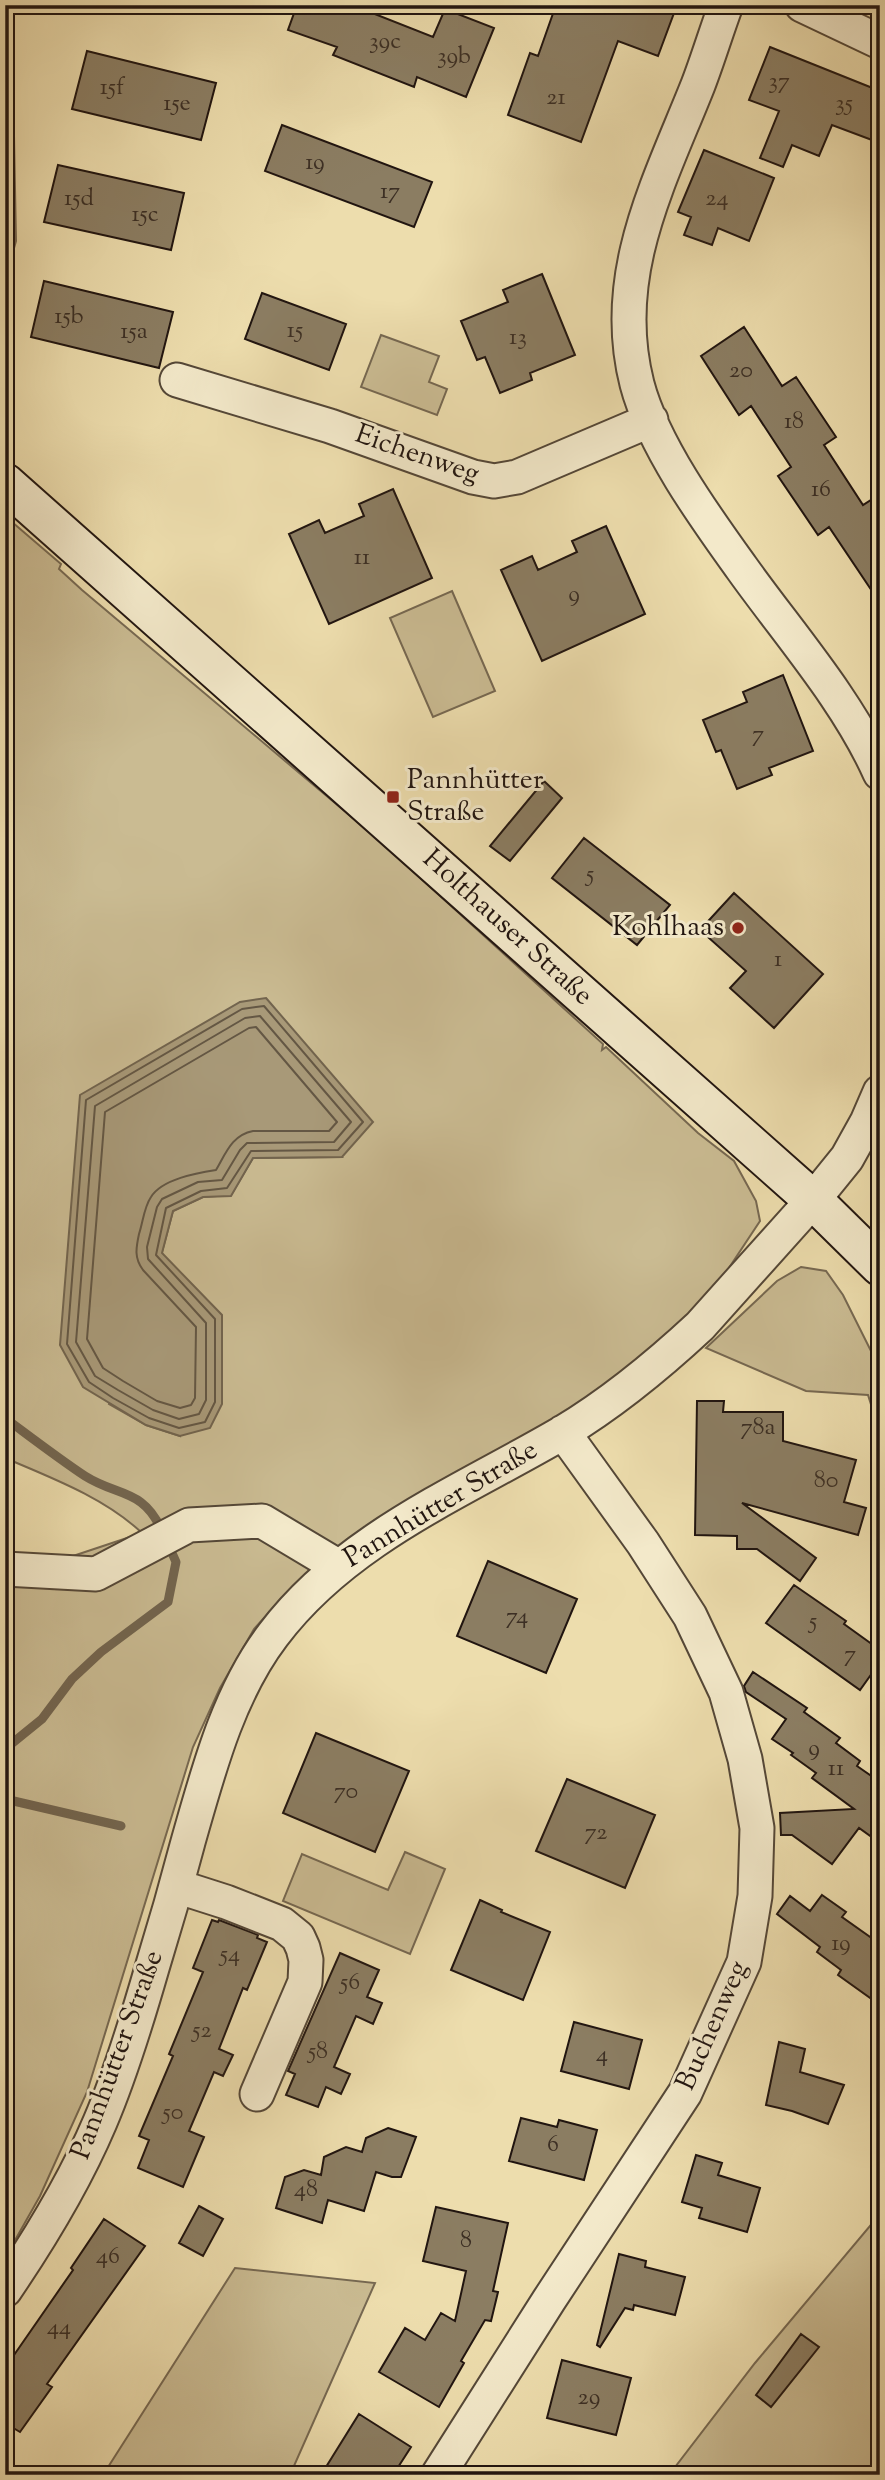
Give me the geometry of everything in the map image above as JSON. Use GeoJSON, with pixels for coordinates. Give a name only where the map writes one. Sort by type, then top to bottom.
{"type":"FeatureCollection","features":[{"type":"Feature","properties":{"kind":"street"},"geometry":{"type":"LineString","coordinates":[[726,5],[699,81],[647,210],[632,272],[628,299],[628,334],[638,385],[684,484],[845,712],[880,773]]}},
{"type":"Feature","properties":{"kind":"street"},"geometry":{"type":"LineString","coordinates":[[804,5],[880,41]]}},
{"type":"Feature","properties":{"kind":"street","name":"Eichenweg"},"geometry":{"type":"LineString","coordinates":[[177,380],[330,426],[473,477],[494,481],[517,477],[652,420]]}},
{"type":"Feature","properties":{"kind":"street","name":"Holthauser Straße"},"geometry":{"type":"LineString","coordinates":[[5,483],[813,1200],[880,1266]]}},
{"type":"Feature","properties":{"kind":"street"},"geometry":{"type":"LineString","coordinates":[[813,1200],[847,1158],[880,1092]]}},
{"type":"Feature","properties":{"kind":"street","name":"Pannhütter Straße"},"geometry":{"type":"LineString","coordinates":[[5,2290],[44,2231],[99,2123],[151,1973],[215,1753],[237,1696],[274,1633],[339,1567],[436,1503],[613,1401],[691,1334],[813,1200]]}},
{"type":"Feature","properties":{"kind":"street","name":"Buchenweg"},"geometry":{"type":"LineString","coordinates":[[438,2475],[685,2093],[744,1962],[755,1896],[757,1828],[745,1759],[726,1692],[690,1616],[643,1543],[563,1432]]}},
{"type":"Feature","properties":{"kind":"street"},"geometry":{"type":"LineString","coordinates":[[5,1569],[96,1574],[189,1525],[262,1521],[339,1567]]}},
{"type":"Feature","properties":{"kind":"street"},"geometry":{"type":"LineString","coordinates":[[176,1886],[282,1924],[298,1937],[303,1948],[306,1960],[305,1982],[257,2094]]}},
{"type":"Feature","properties":{"kind":"shaded area"},"geometry":{"type":"Polygon","coordinates":[[[5,133],[14,136],[16,241],[5,280],[5,133]]]}},
{"type":"Feature","properties":{"kind":"shaded area"},"geometry":{"type":"Polygon","coordinates":[[[381,335],[439,356],[429,382],[447,389],[437,415],[361,387],[381,335]]]}},
{"type":"Feature","properties":{"kind":"shaded area"},"geometry":{"type":"Polygon","coordinates":[[[5,516],[61,564],[59,569],[82,590],[373,835],[603,1044],[602,1050],[606,1047],[698,1133],[734,1161],[756,1201],[760,1221],[717,1286],[620,1382],[375,1520],[333,1550],[256,1526],[320,1562],[254,1629],[220,1688],[193,1747],[87,2092],[40,2196],[5,2258],[5,1569],[55,1562],[142,1533],[95,1499],[5,1458],[5,516]],[[240,1003],[109,1404],[146,1425],[180,1436],[162,1252],[173,1211],[203,1197],[231,1195],[253,1158],[342,1157],[240,1003]]]}},
{"type":"Feature","properties":{"kind":"shaded area"},"geometry":{"type":"Polygon","coordinates":[[[452,591],[495,691],[433,717],[390,618],[452,591]]]}},
{"type":"Feature","properties":{"kind":"shaded area"},"geometry":{"type":"Polygon","coordinates":[[[801,1267],[826,1271],[843,1295],[880,1369],[880,1433],[868,1395],[806,1391],[706,1348],[777,1281],[801,1267]]]}},
{"type":"Feature","properties":{"kind":"shaded area"},"geometry":{"type":"Polygon","coordinates":[[[405,1852],[445,1869],[410,1954],[283,1901],[302,1854],[388,1890],[405,1852]]]}},
{"type":"Feature","properties":{"kind":"shaded area"},"geometry":{"type":"Polygon","coordinates":[[[880,2214],[880,2475],[669,2475],[755,2363],[880,2214]]]}},
{"type":"Feature","properties":{"kind":"shaded area"},"geometry":{"type":"Polygon","coordinates":[[[235,2268],[375,2283],[290,2475],[103,2475],[235,2268]]]}},
{"type":"Feature","properties":{"kind":"water"},"geometry":{"type":"Polygon","coordinates":[[[266,998],[373,1122],[342,1157],[253,1158],[231,1196],[203,1197],[173,1211],[162,1253],[222,1315],[222,1404],[210,1428],[180,1436],[146,1425],[83,1387],[60,1345],[80,1095],[240,1002],[266,998]]]}},
{"type":"Feature","properties":{"kind":"building"},"geometry":{"type":"Polygon","coordinates":[[[297,5],[352,5],[433,37],[445,9],[494,28],[466,97],[417,77],[414,87],[333,55],[337,47],[288,30],[297,5]]]}},
{"type":"Feature","properties":{"kind":"building"},"geometry":{"type":"Polygon","coordinates":[[[556,5],[653,5],[674,13],[658,56],[618,41],[581,142],[508,115],[530,53],[538,56],[556,5]]]}},
{"type":"Feature","properties":{"kind":"building"},"geometry":{"type":"Polygon","coordinates":[[[770,47],[880,91],[880,143],[832,125],[819,156],[792,145],[783,167],[760,158],[779,111],[749,100],[770,47]]]}},
{"type":"Feature","properties":{"kind":"building"},"geometry":{"type":"Polygon","coordinates":[[[87,51],[216,83],[201,140],[72,109],[87,51]]]}},
{"type":"Feature","properties":{"kind":"building"},"geometry":{"type":"Polygon","coordinates":[[[282,125],[432,182],[414,227],[265,171],[282,125]]]}},
{"type":"Feature","properties":{"kind":"building"},"geometry":{"type":"Polygon","coordinates":[[[704,150],[774,178],[749,241],[718,228],[712,245],[684,235],[691,217],[678,212],[704,150]]]}},
{"type":"Feature","properties":{"kind":"building"},"geometry":{"type":"Polygon","coordinates":[[[58,165],[184,193],[171,250],[44,222],[58,165]]]}},
{"type":"Feature","properties":{"kind":"building"},"geometry":{"type":"Polygon","coordinates":[[[542,274],[575,355],[530,373],[532,380],[500,393],[485,357],[477,360],[461,321],[508,302],[503,290],[542,274]]]}},
{"type":"Feature","properties":{"kind":"building"},"geometry":{"type":"Polygon","coordinates":[[[44,281],[173,312],[159,368],[31,337],[44,281]]]}},
{"type":"Feature","properties":{"kind":"building"},"geometry":{"type":"Polygon","coordinates":[[[262,293],[346,324],[329,370],[245,339],[262,293]]]}},
{"type":"Feature","properties":{"kind":"building"},"geometry":{"type":"Polygon","coordinates":[[[744,327],[782,386],[796,377],[836,437],[824,445],[863,505],[880,494],[880,603],[829,527],[818,535],[778,476],[791,467],[751,406],[739,415],[701,356],[744,327]]]}},
{"type":"Feature","properties":{"kind":"building"},"geometry":{"type":"Polygon","coordinates":[[[393,489],[432,578],[329,624],[289,534],[319,520],[325,533],[364,516],[359,504],[393,489]]]}},
{"type":"Feature","properties":{"kind":"building"},"geometry":{"type":"Polygon","coordinates":[[[606,526],[645,614],[542,661],[501,570],[532,556],[538,570],[577,552],[572,541],[606,526]]]}},
{"type":"Feature","properties":{"kind":"building"},"geometry":{"type":"Polygon","coordinates":[[[783,675],[813,751],[769,768],[772,775],[737,789],[721,750],[716,752],[703,720],[747,702],[743,692],[783,675]]]}},
{"type":"Feature","properties":{"kind":"building"},"geometry":{"type":"Polygon","coordinates":[[[544,781],[562,798],[510,861],[490,846],[544,781]]]}},
{"type":"Feature","properties":{"kind":"building"},"geometry":{"type":"Polygon","coordinates":[[[584,838],[670,905],[637,945],[552,878],[584,838]]]}},
{"type":"Feature","properties":{"kind":"building"},"geometry":{"type":"Polygon","coordinates":[[[734,893],[823,974],[774,1028],[730,988],[746,971],[700,930],[734,893]]]}},
{"type":"Feature","properties":{"kind":"building"},"geometry":{"type":"Polygon","coordinates":[[[697,1401],[724,1401],[723,1412],[783,1412],[783,1441],[856,1460],[844,1502],[866,1508],[858,1535],[742,1503],[816,1558],[800,1581],[757,1549],[737,1549],[737,1536],[695,1535],[697,1401]]]}},
{"type":"Feature","properties":{"kind":"building"},"geometry":{"type":"Polygon","coordinates":[[[488,1561],[577,1599],[546,1673],[457,1636],[488,1561]]]}},
{"type":"Feature","properties":{"kind":"building"},"geometry":{"type":"Polygon","coordinates":[[[794,1585],[846,1621],[844,1624],[880,1650],[880,1662],[860,1690],[766,1623],[794,1585]]]}},
{"type":"Feature","properties":{"kind":"building"},"geometry":{"type":"Polygon","coordinates":[[[753,1672],[807,1708],[804,1712],[840,1738],[836,1743],[860,1761],[857,1766],[880,1782],[880,1843],[859,1828],[832,1864],[792,1835],[781,1835],[780,1813],[854,1809],[812,1778],[816,1773],[772,1739],[786,1719],[746,1692],[744,1686],[753,1672]]]}},
{"type":"Feature","properties":{"kind":"building"},"geometry":{"type":"Polygon","coordinates":[[[316,1733],[409,1771],[375,1852],[283,1813],[316,1733]]]}},
{"type":"Feature","properties":{"kind":"building"},"geometry":{"type":"Polygon","coordinates":[[[567,1779],[655,1815],[625,1888],[536,1851],[567,1779]]]}},
{"type":"Feature","properties":{"kind":"building"},"geometry":{"type":"Polygon","coordinates":[[[822,1895],[846,1912],[842,1917],[880,1944],[880,2005],[838,1975],[841,1970],[817,1952],[820,1947],[777,1914],[790,1896],[810,1911],[822,1895]]]}},
{"type":"Feature","properties":{"kind":"building"},"geometry":{"type":"Polygon","coordinates":[[[480,1900],[502,1910],[501,1912],[550,1932],[523,2000],[451,1970],[480,1900]]]}},
{"type":"Feature","properties":{"kind":"building"},"geometry":{"type":"Polygon","coordinates":[[[212,1920],[219,1920],[258,1935],[257,1938],[267,1942],[247,1990],[243,1988],[219,2049],[233,2055],[223,2076],[214,2072],[189,2131],[204,2137],[183,2187],[138,2168],[149,2140],[139,2136],[173,2056],[169,2054],[203,1972],[193,1968],[212,1920]]]}},
{"type":"Feature","properties":{"kind":"building"},"geometry":{"type":"Polygon","coordinates":[[[340,1953],[379,1970],[367,1997],[382,2003],[373,2024],[356,2016],[334,2067],[350,2074],[341,2094],[326,2087],[318,2107],[286,2095],[295,2074],[288,2071],[340,1953]]]}},
{"type":"Feature","properties":{"kind":"building"},"geometry":{"type":"Polygon","coordinates":[[[574,2022],[642,2040],[629,2089],[561,2071],[574,2022]]]}},
{"type":"Feature","properties":{"kind":"building"},"geometry":{"type":"Polygon","coordinates":[[[779,2042],[805,2049],[800,2072],[844,2085],[828,2124],[766,2105],[779,2042]]]}},
{"type":"Feature","properties":{"kind":"building"},"geometry":{"type":"Polygon","coordinates":[[[521,2118],[557,2127],[559,2120],[597,2130],[584,2180],[509,2161],[521,2118]]]}},
{"type":"Feature","properties":{"kind":"building"},"geometry":{"type":"Polygon","coordinates":[[[388,2128],[416,2137],[401,2177],[376,2172],[364,2211],[328,2200],[322,2223],[276,2208],[285,2177],[304,2170],[321,2175],[324,2157],[346,2147],[362,2152],[366,2138],[388,2128]]]}},
{"type":"Feature","properties":{"kind":"building"},"geometry":{"type":"Polygon","coordinates":[[[696,2155],[722,2163],[718,2175],[760,2188],[747,2232],[699,2218],[702,2208],[682,2202],[696,2155]]]}},
{"type":"Feature","properties":{"kind":"building"},"geometry":{"type":"Polygon","coordinates":[[[199,2206],[223,2219],[203,2256],[179,2243],[199,2206]]]}},
{"type":"Feature","properties":{"kind":"building"},"geometry":{"type":"Polygon","coordinates":[[[436,2207],[508,2223],[493,2291],[498,2292],[491,2321],[485,2320],[439,2407],[379,2372],[405,2328],[425,2340],[441,2313],[455,2321],[466,2271],[423,2261],[436,2207]]]}},
{"type":"Feature","properties":{"kind":"building"},"geometry":{"type":"Polygon","coordinates":[[[104,2219],[145,2246],[47,2384],[52,2387],[20,2432],[5,2423],[5,2368],[73,2270],[71,2268],[104,2219]]]}},
{"type":"Feature","properties":{"kind":"building"},"geometry":{"type":"Polygon","coordinates":[[[619,2254],[646,2261],[645,2267],[685,2277],[675,2315],[634,2305],[633,2310],[625,2308],[600,2347],[597,2345],[619,2254]]]}},
{"type":"Feature","properties":{"kind":"building"},"geometry":{"type":"Polygon","coordinates":[[[801,2334],[819,2347],[771,2407],[756,2395],[801,2334]]]}},
{"type":"Feature","properties":{"kind":"building"},"geometry":{"type":"Polygon","coordinates":[[[562,2360],[631,2378],[616,2435],[547,2418],[562,2360]]]}},
{"type":"Feature","properties":{"kind":"building"},"geometry":{"type":"Polygon","coordinates":[[[359,2414],[411,2447],[393,2475],[321,2475],[359,2414]]]}},
{"type":"Feature","properties":{"kind":"waterway"},"geometry":{"type":"LineString","coordinates":[[5,1418],[85,1476],[138,1500],[155,1517],[162,1531]]}},
{"type":"Feature","properties":{"kind":"waterway"},"geometry":{"type":"LineString","coordinates":[[5,1749],[42,1719],[72,1679],[101,1652],[168,1602],[176,1562],[168,1544]]}},
{"type":"Feature","properties":{"kind":"waterway"},"geometry":{"type":"LineString","coordinates":[[5,1799],[121,1826]]}},
{"type":"Feature","properties":{"kind":"place","name":"Pannhütter Straße"},"geometry":{"type":"Point","coordinates":[393,797]}},
{"type":"Feature","properties":{"kind":"place","name":"Kohlhaas"},"geometry":{"type":"Point","coordinates":[738,928]}}]}
